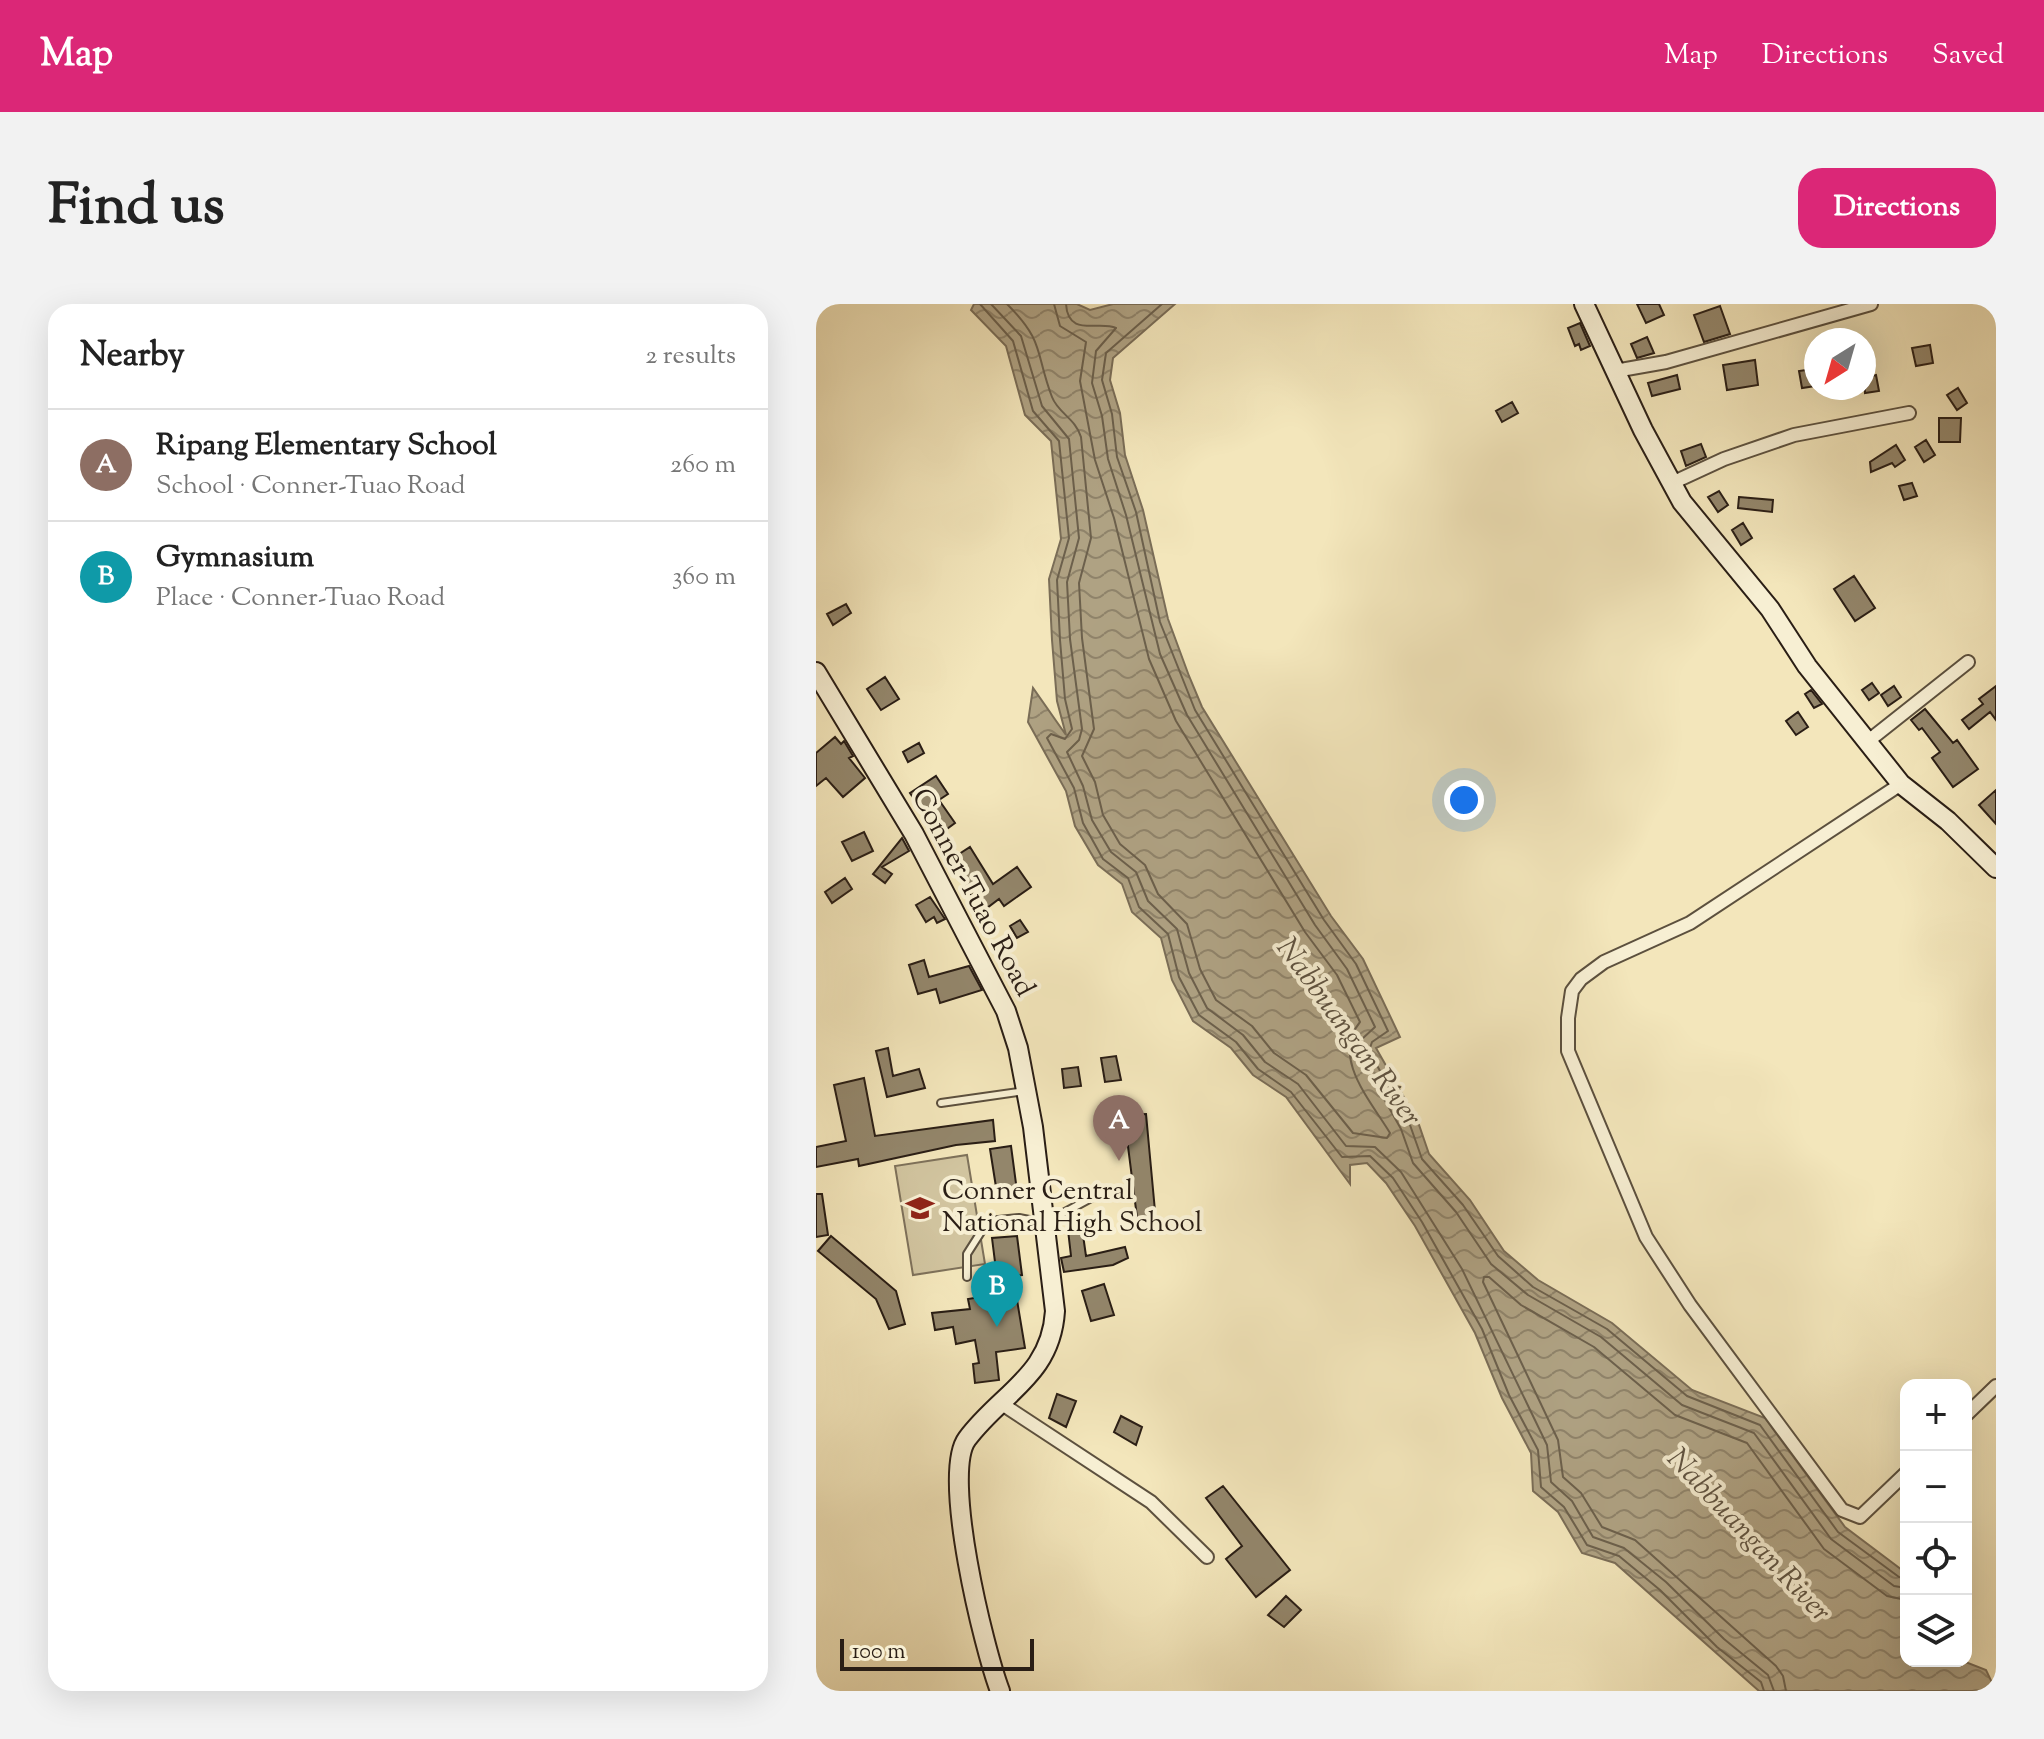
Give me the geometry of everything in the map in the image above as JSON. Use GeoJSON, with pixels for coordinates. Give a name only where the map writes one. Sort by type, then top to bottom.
{"type":"FeatureCollection","features":[{"type":"Feature","properties":{"kind":"main road"},"geometry":{"type":"LineString","coordinates":[[1584,304],[1672,483],[1695,520],[1770,609],[1807,666],[1901,784],[1948,821],[1996,868]]}},
{"type":"Feature","properties":{"kind":"main road","name":"Conner-Tuao Road"},"geometry":{"type":"LineString","coordinates":[[816,672],[853,739],[914,834],[991,979],[1018,1048],[1045,1223],[1055,1311],[1053,1336],[1035,1367],[967,1439],[958,1465],[972,1597],[986,1655],[1000,1691]]}},
{"type":"Feature","properties":{"kind":"street"},"geometry":{"type":"LineString","coordinates":[[1615,371],[1666,362],[1871,304]]}},
{"type":"Feature","properties":{"kind":"street"},"geometry":{"type":"LineString","coordinates":[[1672,483],[1724,459],[1794,435],[1909,413]]}},
{"type":"Feature","properties":{"kind":"street"},"geometry":{"type":"LineString","coordinates":[[1867,742],[1968,662]]}},
{"type":"Feature","properties":{"kind":"street"},"geometry":{"type":"LineString","coordinates":[[1900,1479],[1856,1519],[1832,1497],[1690,1305],[1646,1237],[1568,1051],[1572,991],[1581,979],[1604,962],[1690,923],[1901,784]]}},
{"type":"Feature","properties":{"kind":"street"},"geometry":{"type":"LineString","coordinates":[[1972,1409],[1996,1386]]}},
{"type":"Feature","properties":{"kind":"street"},"geometry":{"type":"LineString","coordinates":[[1002,1404],[1151,1502],[1207,1557]]}},
{"type":"Feature","properties":{"kind":"lane"},"geometry":{"type":"LineString","coordinates":[[941,1103],[1025,1091]]}},
{"type":"Feature","properties":{"kind":"lane"},"geometry":{"type":"LineString","coordinates":[[967,1277],[967,1254],[988,1221],[1019,1218],[1045,1223],[1102,1192]]}},
{"type":"Feature","properties":{"kind":"shaded area"},"geometry":{"type":"Polygon","coordinates":[[[967,1155],[985,1264],[913,1275],[895,1166],[967,1155]]]}},
{"type":"Feature","properties":{"kind":"water","name":"Nabbuangan River"},"geometry":{"type":"Polygon","coordinates":[[[974,304],[1077,304],[1090,310],[1113,304],[1175,304],[1113,358],[1110,380],[1120,413],[1125,455],[1143,510],[1168,619],[1202,707],[1331,916],[1363,959],[1400,1037],[1376,1048],[1418,1122],[1429,1154],[1470,1200],[1504,1251],[1538,1280],[1612,1323],[1692,1390],[1765,1418],[1845,1527],[1900,1568],[1900,1667],[1972,1667],[1972,1665],[1986,1670],[1996,1691],[1759,1691],[1615,1563],[1582,1553],[1558,1512],[1533,1491],[1531,1453],[1502,1398],[1475,1333],[1415,1226],[1386,1183],[1367,1163],[1350,1165],[1350,1184],[1286,1097],[1253,1075],[1231,1048],[1193,1021],[1172,980],[1161,938],[1132,912],[1122,884],[1098,865],[1075,826],[1066,791],[1028,722],[1033,688],[1066,735],[1057,701],[1052,640],[1049,579],[1061,539],[1051,441],[1025,415],[1006,346],[971,310],[974,304]]]}},
{"type":"Feature","properties":{"kind":"building"},"geometry":{"type":"Polygon","coordinates":[[[1637,304],[1659,304],[1664,315],[1646,323],[1637,304]]]}},
{"type":"Feature","properties":{"kind":"building"},"geometry":{"type":"Polygon","coordinates":[[[1720,306],[1730,334],[1704,342],[1694,315],[1720,306]]]}},
{"type":"Feature","properties":{"kind":"building"},"geometry":{"type":"Polygon","coordinates":[[[1580,323],[1590,346],[1581,350],[1579,344],[1575,346],[1568,328],[1580,323]]]}},
{"type":"Feature","properties":{"kind":"building"},"geometry":{"type":"Polygon","coordinates":[[[1647,337],[1654,353],[1637,358],[1631,344],[1647,337]]]}},
{"type":"Feature","properties":{"kind":"building"},"geometry":{"type":"Polygon","coordinates":[[[1930,345],[1933,363],[1916,366],[1912,348],[1930,345]]]}},
{"type":"Feature","properties":{"kind":"building"},"geometry":{"type":"Polygon","coordinates":[[[1755,360],[1758,385],[1727,390],[1723,365],[1755,360]]]}},
{"type":"Feature","properties":{"kind":"building"},"geometry":{"type":"Polygon","coordinates":[[[1804,370],[1804,388],[1802,388],[1799,371],[1804,370]]]}},
{"type":"Feature","properties":{"kind":"building"},"geometry":{"type":"Polygon","coordinates":[[[1677,375],[1680,389],[1652,396],[1648,383],[1677,375]]]}},
{"type":"Feature","properties":{"kind":"building"},"geometry":{"type":"Polygon","coordinates":[[[1958,388],[1967,403],[1957,410],[1947,395],[1958,388]]]}},
{"type":"Feature","properties":{"kind":"building"},"geometry":{"type":"Polygon","coordinates":[[[1512,402],[1518,413],[1502,422],[1496,411],[1512,402]]]}},
{"type":"Feature","properties":{"kind":"building"},"geometry":{"type":"Polygon","coordinates":[[[1939,418],[1961,418],[1960,442],[1939,442],[1939,418]]]}},
{"type":"Feature","properties":{"kind":"building"},"geometry":{"type":"Polygon","coordinates":[[[1926,440],[1935,455],[1924,462],[1915,447],[1926,440]]]}},
{"type":"Feature","properties":{"kind":"building"},"geometry":{"type":"Polygon","coordinates":[[[1701,444],[1706,457],[1686,466],[1681,451],[1701,444]]]}},
{"type":"Feature","properties":{"kind":"building"},"geometry":{"type":"Polygon","coordinates":[[[1896,445],[1905,460],[1895,467],[1892,463],[1871,472],[1870,462],[1896,445]]]}},
{"type":"Feature","properties":{"kind":"building"},"geometry":{"type":"Polygon","coordinates":[[[1912,483],[1917,496],[1904,500],[1899,486],[1912,483]]]}},
{"type":"Feature","properties":{"kind":"building"},"geometry":{"type":"Polygon","coordinates":[[[1719,491],[1728,505],[1718,512],[1708,497],[1719,491]]]}},
{"type":"Feature","properties":{"kind":"building"},"geometry":{"type":"Polygon","coordinates":[[[1739,497],[1773,500],[1772,512],[1738,508],[1739,497]]]}},
{"type":"Feature","properties":{"kind":"building"},"geometry":{"type":"Polygon","coordinates":[[[1743,523],[1752,538],[1741,545],[1732,530],[1743,523]]]}},
{"type":"Feature","properties":{"kind":"building"},"geometry":{"type":"Polygon","coordinates":[[[1854,576],[1875,608],[1855,621],[1834,589],[1854,576]]]}},
{"type":"Feature","properties":{"kind":"building"},"geometry":{"type":"Polygon","coordinates":[[[846,604],[851,613],[833,625],[827,614],[846,604]]]}},
{"type":"Feature","properties":{"kind":"building"},"geometry":{"type":"Polygon","coordinates":[[[885,677],[899,699],[881,710],[867,689],[885,677]]]}},
{"type":"Feature","properties":{"kind":"building"},"geometry":{"type":"Polygon","coordinates":[[[1872,683],[1879,693],[1869,700],[1862,690],[1872,683]]]}},
{"type":"Feature","properties":{"kind":"building"},"geometry":{"type":"Polygon","coordinates":[[[1894,686],[1901,697],[1888,706],[1881,695],[1894,686]]]}},
{"type":"Feature","properties":{"kind":"building"},"geometry":{"type":"Polygon","coordinates":[[[1996,686],[1996,720],[1990,712],[1969,729],[1962,720],[1983,704],[1979,699],[1996,686]]]}},
{"type":"Feature","properties":{"kind":"building"},"geometry":{"type":"Polygon","coordinates":[[[1811,690],[1822,704],[1814,708],[1805,694],[1811,690]]]}},
{"type":"Feature","properties":{"kind":"building"},"geometry":{"type":"Polygon","coordinates":[[[1925,709],[1953,743],[1957,740],[1978,769],[1953,787],[1932,758],[1940,752],[1922,728],[1919,730],[1911,720],[1925,709]]]}},
{"type":"Feature","properties":{"kind":"building"},"geometry":{"type":"Polygon","coordinates":[[[1798,712],[1808,727],[1796,735],[1786,721],[1798,712]]]}},
{"type":"Feature","properties":{"kind":"building"},"geometry":{"type":"Polygon","coordinates":[[[835,737],[841,744],[844,741],[853,756],[849,758],[865,778],[843,797],[826,778],[816,786],[816,753],[835,737]]]}},
{"type":"Feature","properties":{"kind":"building"},"geometry":{"type":"Polygon","coordinates":[[[919,743],[924,753],[908,762],[903,752],[919,743]]]}},
{"type":"Feature","properties":{"kind":"building"},"geometry":{"type":"Polygon","coordinates":[[[936,776],[948,794],[939,800],[955,823],[944,831],[928,808],[922,811],[910,793],[936,776]]]}},
{"type":"Feature","properties":{"kind":"building"},"geometry":{"type":"Polygon","coordinates":[[[1996,790],[1996,824],[1979,805],[1996,790]]]}},
{"type":"Feature","properties":{"kind":"building"},"geometry":{"type":"Polygon","coordinates":[[[864,832],[873,851],[852,861],[842,842],[864,832]]]}},
{"type":"Feature","properties":{"kind":"building"},"geometry":{"type":"Polygon","coordinates":[[[902,838],[909,851],[882,867],[892,874],[885,883],[873,874],[902,838]]]}},
{"type":"Feature","properties":{"kind":"building"},"geometry":{"type":"Polygon","coordinates":[[[970,847],[993,884],[1017,867],[1031,887],[1004,906],[999,899],[983,911],[964,886],[968,883],[953,858],[970,847]]]}},
{"type":"Feature","properties":{"kind":"building"},"geometry":{"type":"Polygon","coordinates":[[[845,878],[852,889],[832,903],[825,892],[845,878]]]}},
{"type":"Feature","properties":{"kind":"building"},"geometry":{"type":"Polygon","coordinates":[[[930,897],[945,919],[937,923],[934,917],[926,922],[916,905],[930,897]]]}},
{"type":"Feature","properties":{"kind":"building"},"geometry":{"type":"Polygon","coordinates":[[[1020,920],[1028,932],[1017,938],[1010,926],[1020,920]]]}},
{"type":"Feature","properties":{"kind":"building"},"geometry":{"type":"Polygon","coordinates":[[[924,960],[929,977],[969,966],[982,990],[940,1003],[936,989],[918,994],[909,965],[924,960]]]}},
{"type":"Feature","properties":{"kind":"building"},"geometry":{"type":"Polygon","coordinates":[[[888,1048],[893,1076],[919,1069],[925,1088],[887,1097],[876,1051],[888,1048]]]}},
{"type":"Feature","properties":{"kind":"building"},"geometry":{"type":"Polygon","coordinates":[[[1116,1056],[1121,1080],[1105,1082],[1101,1058],[1116,1056]]]}},
{"type":"Feature","properties":{"kind":"building"},"geometry":{"type":"Polygon","coordinates":[[[1078,1067],[1081,1086],[1064,1088],[1062,1069],[1078,1067]]]}},
{"type":"Feature","properties":{"kind":"building"},"geometry":{"type":"Polygon","coordinates":[[[864,1078],[875,1136],[993,1120],[995,1141],[956,1145],[859,1166],[858,1159],[816,1167],[816,1147],[846,1141],[834,1085],[864,1078]]]}},
{"type":"Feature","properties":{"kind":"building"},"geometry":{"type":"Polygon","coordinates":[[[1146,1114],[1155,1211],[1150,1211],[1150,1233],[1139,1233],[1124,1115],[1146,1114]]]}},
{"type":"Feature","properties":{"kind":"building"},"geometry":{"type":"Polygon","coordinates":[[[1011,1146],[1017,1191],[1003,1193],[1002,1186],[996,1187],[990,1149],[1011,1146]]]}},
{"type":"Feature","properties":{"kind":"building"},"geometry":{"type":"Polygon","coordinates":[[[816,1194],[822,1194],[828,1235],[816,1237],[816,1194]]]}},
{"type":"Feature","properties":{"kind":"building"},"geometry":{"type":"Polygon","coordinates":[[[1082,1228],[1086,1256],[1125,1247],[1128,1258],[1113,1265],[1064,1272],[1061,1258],[1071,1256],[1068,1230],[1082,1228]]]}},
{"type":"Feature","properties":{"kind":"building"},"geometry":{"type":"Polygon","coordinates":[[[831,1236],[896,1291],[905,1324],[889,1329],[876,1299],[818,1251],[831,1236]]]}},
{"type":"Feature","properties":{"kind":"building"},"geometry":{"type":"Polygon","coordinates":[[[1017,1236],[1022,1275],[1013,1276],[1025,1348],[996,1352],[999,1380],[975,1383],[973,1364],[979,1363],[975,1340],[956,1344],[953,1327],[935,1330],[932,1313],[970,1309],[968,1299],[999,1294],[992,1238],[1017,1236]]]}},
{"type":"Feature","properties":{"kind":"building"},"geometry":{"type":"Polygon","coordinates":[[[1104,1284],[1114,1315],[1091,1321],[1082,1291],[1104,1284]]]}},
{"type":"Feature","properties":{"kind":"building"},"geometry":{"type":"Polygon","coordinates":[[[1057,1394],[1076,1401],[1066,1427],[1049,1418],[1057,1394]]]}},
{"type":"Feature","properties":{"kind":"building"},"geometry":{"type":"Polygon","coordinates":[[[1121,1416],[1142,1427],[1136,1445],[1114,1432],[1121,1416]]]}},
{"type":"Feature","properties":{"kind":"building"},"geometry":{"type":"Polygon","coordinates":[[[1223,1486],[1290,1570],[1256,1597],[1226,1559],[1242,1546],[1206,1498],[1223,1486]]]}},
{"type":"Feature","properties":{"kind":"building"},"geometry":{"type":"Polygon","coordinates":[[[1286,1596],[1301,1610],[1284,1627],[1268,1615],[1286,1596]]]}},
{"type":"Feature","properties":{"kind":"place","name":"Ripang Elementary School"},"geometry":{"type":"Point","coordinates":[1119,1161]}},
{"type":"Feature","properties":{"kind":"place","name":"Conner Central National High School"},"geometry":{"type":"Point","coordinates":[920,1208]}},
{"type":"Feature","properties":{"kind":"place","name":"Gymnasium"},"geometry":{"type":"Point","coordinates":[997,1327]}}]}
